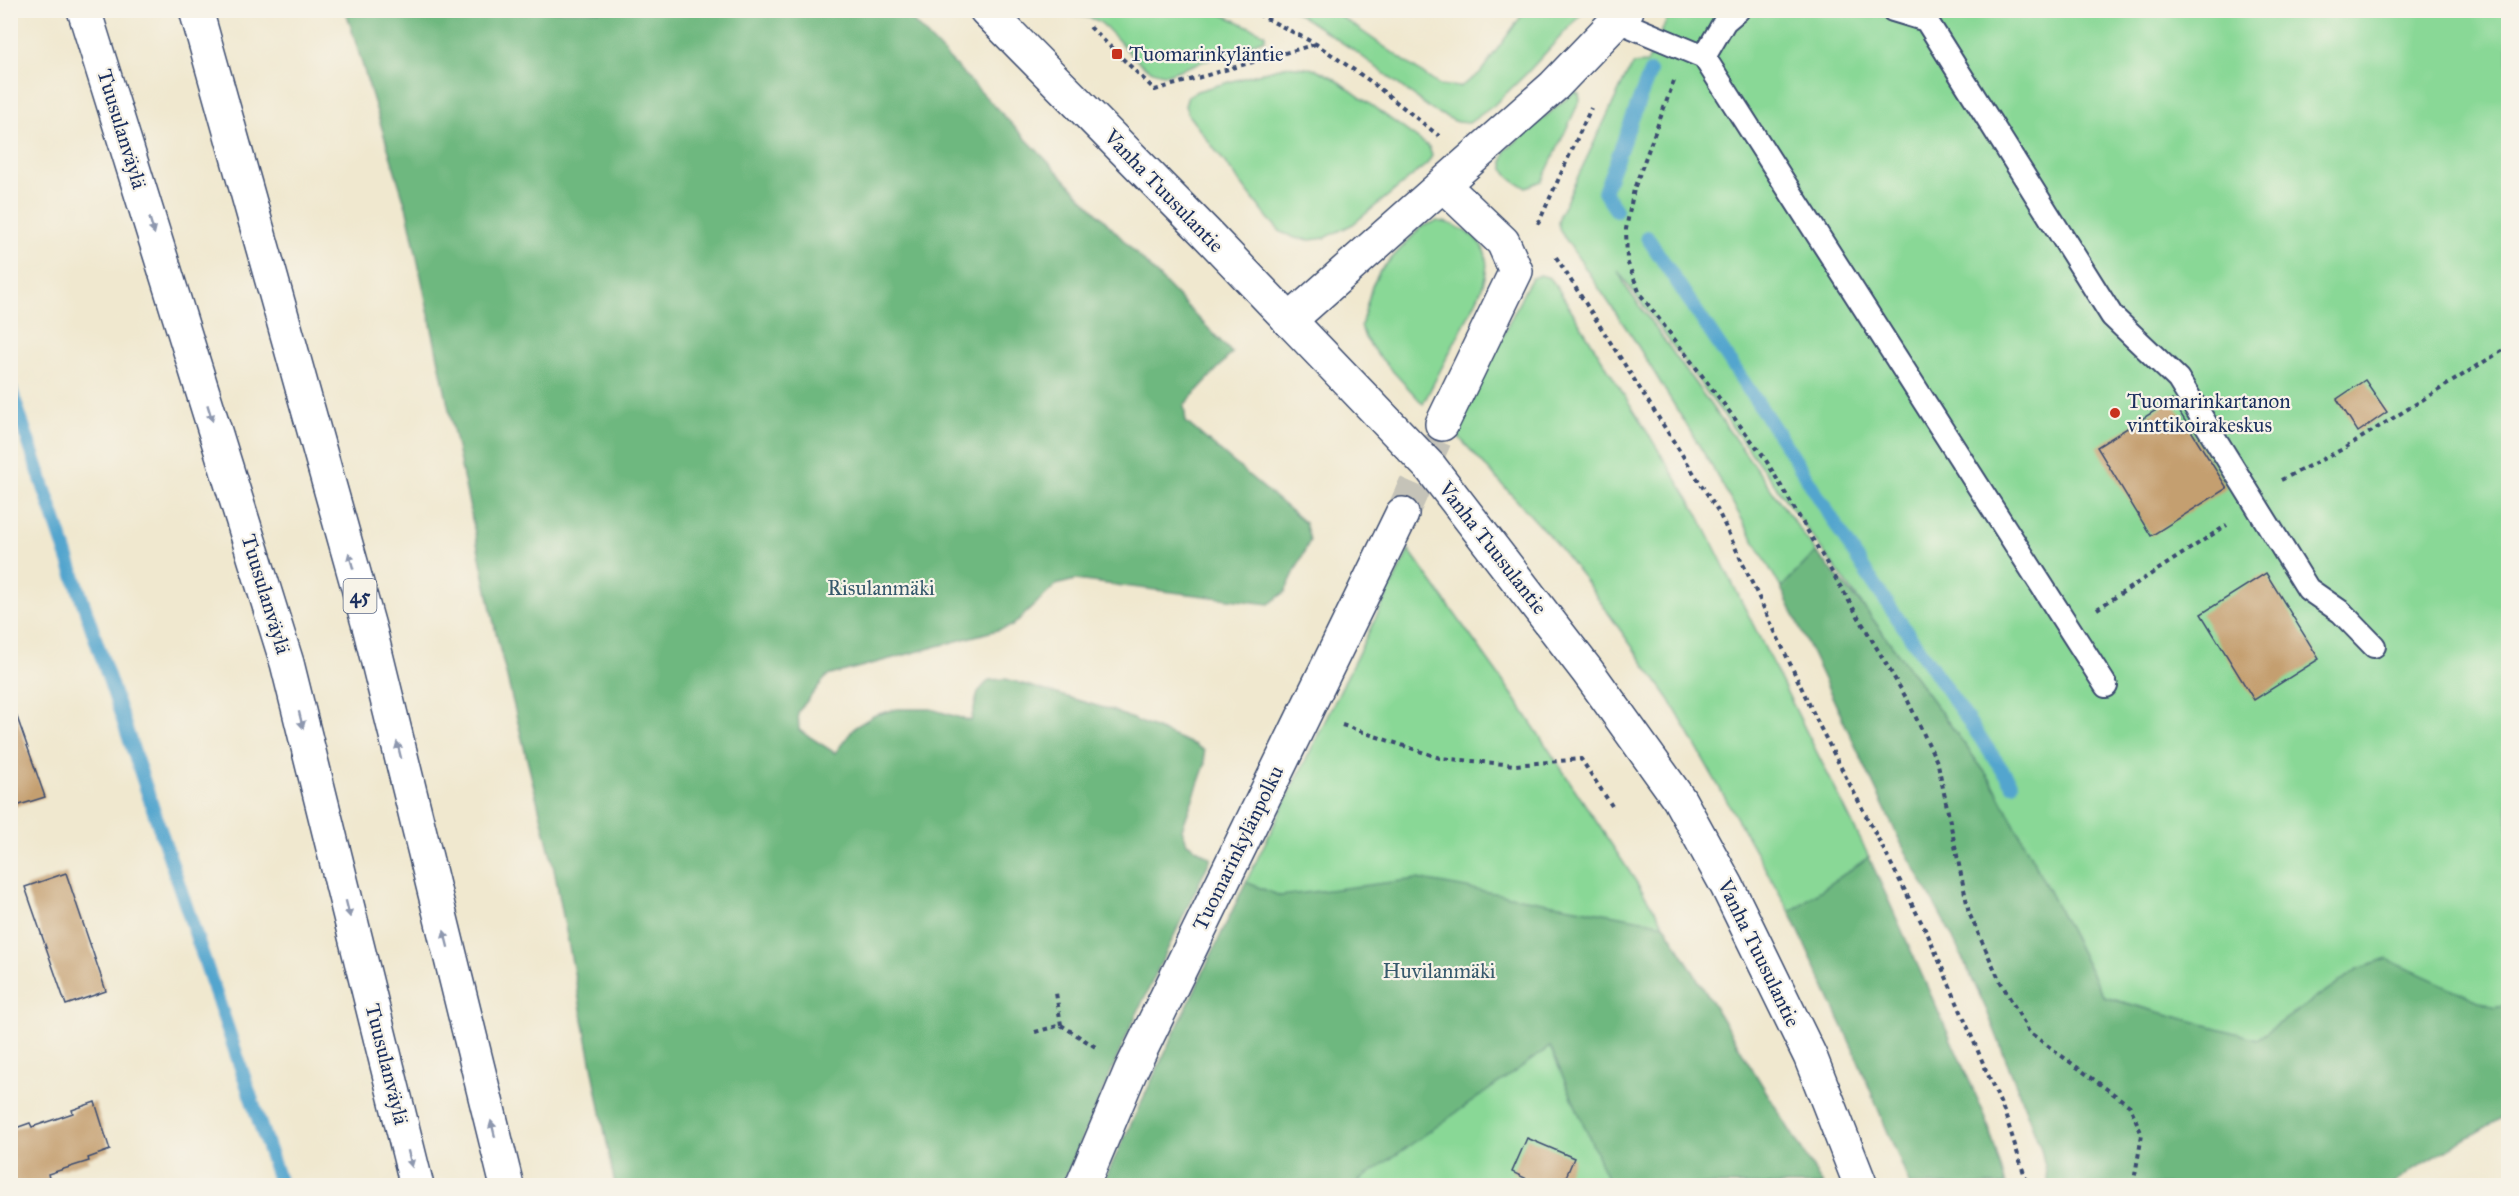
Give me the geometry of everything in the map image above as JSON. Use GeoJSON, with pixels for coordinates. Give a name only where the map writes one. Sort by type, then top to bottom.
{"type":"FeatureCollection","features":[{"type":"Feature","properties":{"kind":"main road","name":"Tuusulanväylä"},"geometry":{"type":"LineString","coordinates":[[84,10],[287,663],[417,1185]]}},
{"type":"Feature","properties":{"kind":"main road","name":"45"},"geometry":{"type":"LineString","coordinates":[[196,10],[370,630],[507,1185]]}},
{"type":"Feature","properties":{"kind":"main road","name":"Vanha Tuusulantie"},"geometry":{"type":"LineString","coordinates":[[986,10],[1206,233],[1431,468],[1588,672],[1679,799],[1727,886],[1810,1056],[1861,1185]]}},
{"type":"Feature","properties":{"kind":"main road"},"geometry":{"type":"LineString","coordinates":[[1289,321],[1554,86],[1623,16]]}},
{"type":"Feature","properties":{"kind":"main road"},"geometry":{"type":"LineString","coordinates":[[1442,424],[1516,271],[1503,242],[1443,184]]}},
{"type":"Feature","properties":{"kind":"main road","name":"Tuomarinkylänpolku"},"geometry":{"type":"LineString","coordinates":[[1082,1185],[1131,1070],[1402,514]]}},
{"type":"Feature","properties":{"kind":"lane"},"geometry":{"type":"LineString","coordinates":[[1695,53],[1738,10]]}},
{"type":"Feature","properties":{"kind":"lane"},"geometry":{"type":"LineString","coordinates":[[1893,10],[1929,15],[2112,316],[2178,379],[2308,589],[2341,612],[2374,646]]}},
{"type":"Feature","properties":{"kind":"lane"},"geometry":{"type":"LineString","coordinates":[[1623,16],[1695,53],[2106,686]]}},
{"type":"Feature","properties":{"kind":"path"},"geometry":{"type":"LineString","coordinates":[[1090,27],[1155,90],[1316,44]]}},
{"type":"Feature","properties":{"kind":"path"},"geometry":{"type":"LineString","coordinates":[[1695,53],[1634,189],[1626,229],[1627,261],[1640,294],[1764,457],[1908,701],[1938,765],[1969,913],[1999,979],[2029,1032],[2130,1106],[2142,1135],[2133,1185]]}},
{"type":"Feature","properties":{"kind":"path"},"geometry":{"type":"LineString","coordinates":[[1537,227],[1593,104]]}},
{"type":"Feature","properties":{"kind":"path"},"geometry":{"type":"LineString","coordinates":[[2068,627],[2256,506],[2278,482],[2343,449],[2508,347]]}},
{"type":"Feature","properties":{"kind":"path"},"geometry":{"type":"LineString","coordinates":[[1718,511],[1821,727],[1928,935],[2005,1114],[2028,1185]]}},
{"type":"Feature","properties":{"kind":"path"},"geometry":{"type":"LineString","coordinates":[[1305,712],[1440,758],[1515,765],[1581,759],[1612,806]]}},
{"type":"Feature","properties":{"kind":"path"},"geometry":{"type":"LineString","coordinates":[[1035,1032],[1061,1025],[1056,993]]}},
{"type":"Feature","properties":{"kind":"green space","name":"Risulanmäki"},"geometry":{"type":"Polygon","coordinates":[[[346,11],[903,11],[1232,353],[1184,405],[1186,422],[1305,523],[1310,540],[1285,592],[1269,604],[1075,580],[1056,585],[1012,626],[827,676],[798,712],[799,730],[835,753],[855,727],[875,715],[897,709],[931,709],[971,721],[978,692],[989,680],[1006,679],[1111,710],[1195,745],[1204,751],[1205,765],[1182,829],[1187,843],[1211,858],[1132,1024],[1062,1185],[615,1185],[554,869],[496,633],[407,210],[346,11]]]}},
{"type":"Feature","properties":{"kind":"green space"},"geometry":{"type":"Polygon","coordinates":[[[1057,11],[1215,11],[1265,34],[1265,39],[1168,74],[1147,68],[1098,21],[1057,11]]]}},
{"type":"Feature","properties":{"kind":"green space"},"geometry":{"type":"Polygon","coordinates":[[[1294,11],[1333,11],[1439,85],[1460,87],[1480,73],[1525,11],[1584,11],[1527,73],[1493,106],[1469,123],[1457,122],[1432,110],[1355,51],[1294,11]]]}},
{"type":"Feature","properties":{"kind":"green space","name":"Tuomarinkartanon vinttikoirakeskus"},"geometry":{"type":"Polygon","coordinates":[[[1671,11],[2508,11],[2508,1005],[2494,1008],[2387,960],[2358,969],[2257,1039],[2104,997],[1992,782],[1618,271],[1626,287],[1816,552],[1781,588],[1711,465],[1633,338],[1560,231],[1558,223],[1560,214],[1627,74],[1634,64],[1647,63],[1671,11]]]}},
{"type":"Feature","properties":{"kind":"green space"},"geometry":{"type":"Polygon","coordinates":[[[1286,66],[1316,69],[1332,77],[1429,147],[1432,156],[1427,164],[1353,224],[1325,238],[1310,240],[1295,238],[1281,232],[1189,116],[1185,106],[1188,96],[1197,91],[1286,66]]]}},
{"type":"Feature","properties":{"kind":"green space"},"geometry":{"type":"Polygon","coordinates":[[[1574,92],[1579,94],[1580,100],[1542,181],[1526,187],[1514,181],[1504,168],[1506,150],[1574,92]]]}},
{"type":"Feature","properties":{"kind":"green space"},"geometry":{"type":"Polygon","coordinates":[[[1437,221],[1449,223],[1467,232],[1479,242],[1485,254],[1487,266],[1473,308],[1423,404],[1376,353],[1365,338],[1361,326],[1372,286],[1380,271],[1421,227],[1437,221]]]}},
{"type":"Feature","properties":{"kind":"green space"},"geometry":{"type":"Polygon","coordinates":[[[1540,275],[1550,278],[1557,287],[1697,512],[1869,857],[1790,912],[1669,699],[1585,580],[1554,541],[1455,433],[1526,288],[1532,278],[1540,275]]]}},
{"type":"Feature","properties":{"kind":"green space","name":"Huvilanmäki"},"geometry":{"type":"Polygon","coordinates":[[[1409,550],[1512,694],[1664,924],[1823,1185],[1102,1186],[1246,882],[1409,550]]]}},
{"type":"Feature","properties":{"kind":"green space"},"geometry":{"type":"Polygon","coordinates":[[[1816,552],[1866,610],[1992,782],[2104,997],[2257,1039],[2358,969],[2387,959],[2494,1008],[2508,1005],[2508,1114],[2414,1169],[2392,1185],[2049,1185],[2041,1149],[1987,1011],[1952,936],[1901,843],[1781,588],[1816,552]]]}},
{"type":"Feature","properties":{"kind":"green space"},"geometry":{"type":"Polygon","coordinates":[[[1869,857],[1986,1118],[2006,1185],[1910,1185],[1853,1049],[1790,912],[1869,857]]]}},
{"type":"Feature","properties":{"kind":"green space","name":"Huvilanmäki"},"geometry":{"type":"Polygon","coordinates":[[[1417,879],[1664,924],[1823,1185],[1610,1185],[1550,1047],[1353,1185],[1102,1185],[1246,882],[1280,896],[1417,879]]]}},
{"type":"Feature","properties":{"kind":"building"},"geometry":{"type":"Polygon","coordinates":[[[2365,380],[2387,412],[2358,432],[2337,399],[2365,380]]]}},
{"type":"Feature","properties":{"kind":"building"},"geometry":{"type":"Polygon","coordinates":[[[2172,400],[2227,488],[2151,536],[2097,447],[2172,400]]]}},
{"type":"Feature","properties":{"kind":"building"},"geometry":{"type":"Polygon","coordinates":[[[2266,573],[2319,659],[2254,700],[2201,614],[2266,573]]]}},
{"type":"Feature","properties":{"kind":"building"},"geometry":{"type":"Polygon","coordinates":[[[10,697],[45,797],[10,808],[10,697]]]}},
{"type":"Feature","properties":{"kind":"building"},"geometry":{"type":"Polygon","coordinates":[[[66,873],[106,991],[66,1005],[25,887],[66,873]]]}},
{"type":"Feature","properties":{"kind":"building"},"geometry":{"type":"Polygon","coordinates":[[[95,1102],[110,1150],[88,1158],[89,1161],[48,1174],[50,1183],[41,1186],[10,1186],[10,1130],[30,1123],[32,1127],[73,1113],[72,1110],[95,1102]]]}},
{"type":"Feature","properties":{"kind":"building"},"geometry":{"type":"Polygon","coordinates":[[[1527,1138],[1574,1158],[1562,1186],[1542,1186],[1512,1172],[1527,1138]]]}},
{"type":"Feature","properties":{"kind":"waterway"},"geometry":{"type":"LineString","coordinates":[[1616,210],[1604,192],[1650,72]]}},
{"type":"Feature","properties":{"kind":"waterway"},"geometry":{"type":"LineString","coordinates":[[1647,237],[1791,453],[1863,568],[2012,784]]}},
{"type":"Feature","properties":{"kind":"waterway"},"geometry":{"type":"LineString","coordinates":[[10,387],[280,1183],[272,1186]]}},
{"type":"Feature","properties":{"kind":"tunnel"},"geometry":{"type":"LineString","coordinates":[[1402,514],[1442,424]]}},
{"type":"Feature","properties":{"kind":"place","name":"Tuomarinkyläntie"},"geometry":{"type":"Point","coordinates":[1117,54]}},
{"type":"Feature","properties":{"kind":"place","name":"Tuomarinkartanon vinttikoirakeskus"},"geometry":{"type":"Point","coordinates":[2115,413]}}]}
